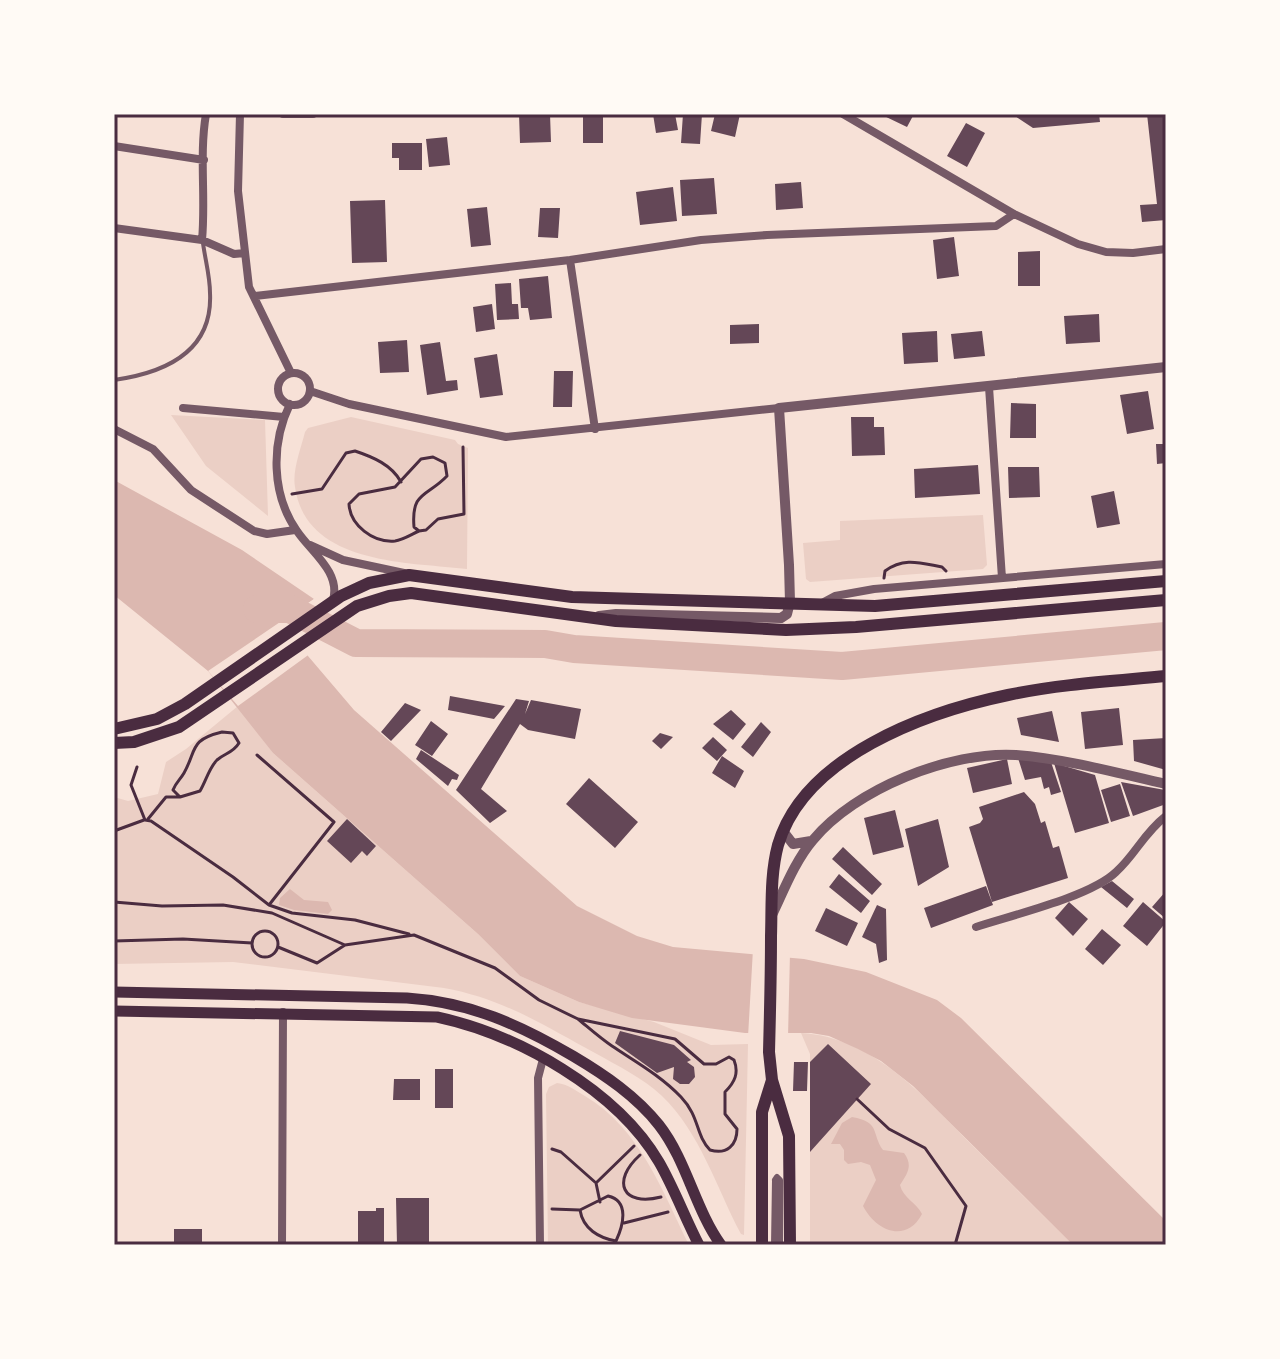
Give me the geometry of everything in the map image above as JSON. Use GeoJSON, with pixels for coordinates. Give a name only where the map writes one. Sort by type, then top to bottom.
{"type":"FeatureCollection","features":[{"type":"Feature","properties":{"kind":"main road"},"geometry":{"type":"LineString","coordinates":[[114,729],[157,719],[219,682],[337,599],[369,583],[409,575],[572,597],[875,606],[1166,581]]}},
{"type":"Feature","properties":{"kind":"main road"},"geometry":{"type":"LineString","coordinates":[[114,743],[134,742],[172,731],[357,606],[411,593],[592,617],[786,630],[856,627],[1166,600]]}},
{"type":"Feature","properties":{"kind":"main road"},"geometry":{"type":"LineString","coordinates":[[790,1245],[789,1136],[772,1080],[769,1052],[773,868],[783,831],[796,809],[831,770],[857,752],[914,724],[1008,695],[1166,676]]}},
{"type":"Feature","properties":{"kind":"main road"},"geometry":{"type":"LineString","coordinates":[[114,992],[407,998],[451,1002],[493,1014],[552,1044],[635,1099],[660,1126],[721,1245]]}},
{"type":"Feature","properties":{"kind":"main road"},"geometry":{"type":"LineString","coordinates":[[283,994],[283,1012]]}},
{"type":"Feature","properties":{"kind":"main road"},"geometry":{"type":"LineString","coordinates":[[114,1011],[437,1017],[486,1030],[543,1059],[604,1097],[644,1139],[660,1163],[699,1245]]}},
{"type":"Feature","properties":{"kind":"main road"},"geometry":{"type":"LineString","coordinates":[[762,1245],[762,1112],[772,1080]]}},
{"type":"Feature","properties":{"kind":"street"},"geometry":{"type":"LineString","coordinates":[[202,240],[205,208],[202,136],[206,114]]}},
{"type":"Feature","properties":{"kind":"street"},"geometry":{"type":"LineString","coordinates":[[240,114],[238,191],[249,287],[291,373],[305,377],[310,391]]}},
{"type":"Feature","properties":{"kind":"street"},"geometry":{"type":"LineString","coordinates":[[283,114],[313,114]]}},
{"type":"Feature","properties":{"kind":"street"},"geometry":{"type":"LineString","coordinates":[[843,114],[1014,214],[1078,244],[1106,252],[1166,249]]}},
{"type":"Feature","properties":{"kind":"street"},"geometry":{"type":"LineString","coordinates":[[114,146],[204,160]]}},
{"type":"Feature","properties":{"kind":"street"},"geometry":{"type":"LineString","coordinates":[[255,296],[570,260],[701,240],[996,226],[1014,214]]}},
{"type":"Feature","properties":{"kind":"street"},"geometry":{"type":"LineString","coordinates":[[114,228],[202,240],[234,254],[245,253]]}},
{"type":"Feature","properties":{"kind":"street"},"geometry":{"type":"LineString","coordinates":[[570,260],[595,429]]}},
{"type":"Feature","properties":{"kind":"street"},"geometry":{"type":"LineString","coordinates":[[310,391],[349,404],[506,437],[1166,367]]}},
{"type":"Feature","properties":{"kind":"street"},"geometry":{"type":"LineString","coordinates":[[291,373],[282,379],[278,388],[281,398],[290,404],[301,404],[310,391]]}},
{"type":"Feature","properties":{"kind":"street"},"geometry":{"type":"LineString","coordinates":[[989,387],[1002,578]]}},
{"type":"Feature","properties":{"kind":"street"},"geometry":{"type":"LineString","coordinates":[[290,404],[276,449],[281,497],[295,530],[332,575],[337,599]]}},
{"type":"Feature","properties":{"kind":"street"},"geometry":{"type":"LineString","coordinates":[[183,408],[284,417]]}},
{"type":"Feature","properties":{"kind":"street"},"geometry":{"type":"LineString","coordinates":[[592,617],[616,614],[781,618],[787,614],[790,602],[779,408]]}},
{"type":"Feature","properties":{"kind":"street"},"geometry":{"type":"LineString","coordinates":[[114,429],[153,449],[191,490],[254,531],[267,534],[295,530]]}},
{"type":"Feature","properties":{"kind":"street"},"geometry":{"type":"LineString","coordinates":[[308,544],[343,560],[409,575]]}},
{"type":"Feature","properties":{"kind":"street"},"geometry":{"type":"LineString","coordinates":[[818,605],[835,596],[874,589],[1166,564]]}},
{"type":"Feature","properties":{"kind":"street"},"geometry":{"type":"LineString","coordinates":[[771,917],[811,841],[829,823],[878,789],[907,775],[973,759],[1012,755],[1166,784]]}},
{"type":"Feature","properties":{"kind":"street"},"geometry":{"type":"LineString","coordinates":[[976,927],[1095,886],[1115,874],[1149,829],[1166,816]]}},
{"type":"Feature","properties":{"kind":"street"},"geometry":{"type":"LineString","coordinates":[[783,831],[793,844],[811,841]]}},
{"type":"Feature","properties":{"kind":"street"},"geometry":{"type":"LineString","coordinates":[[282,1245],[283,1012]]}},
{"type":"Feature","properties":{"kind":"street"},"geometry":{"type":"LineString","coordinates":[[540,1245],[538,1078],[543,1059],[552,1044]]}},
{"type":"Feature","properties":{"kind":"street"},"geometry":{"type":"LineString","coordinates":[[777,1177],[780,1180],[777,1245],[775,1180],[777,1177]]}},
{"type":"Feature","properties":{"kind":"lane"},"geometry":{"type":"LineString","coordinates":[[114,380],[165,369],[189,353],[206,325],[211,295],[202,240]]}},
{"type":"Feature","properties":{"kind":"path"},"geometry":{"type":"LineString","coordinates":[[419,531],[414,527],[413,509],[426,491],[440,484],[447,476],[445,463],[433,457],[421,459],[395,487],[359,494],[349,504],[349,515],[356,527],[394,541],[426,530],[438,519],[464,514],[463,447]]}},
{"type":"Feature","properties":{"kind":"path"},"geometry":{"type":"LineString","coordinates":[[292,494],[322,489],[346,453],[355,451],[386,465],[396,472],[401,482]]}},
{"type":"Feature","properties":{"kind":"path"},"geometry":{"type":"LineString","coordinates":[[884,580],[885,571],[908,561],[942,567],[947,574]]}},
{"type":"Feature","properties":{"kind":"path"},"geometry":{"type":"LineString","coordinates":[[114,831],[146,820],[166,797],[180,797],[200,791],[213,765],[219,758],[235,750],[239,743],[233,733],[208,735],[197,745],[189,755],[186,771],[174,785],[173,790],[180,797]]}},
{"type":"Feature","properties":{"kind":"path"},"geometry":{"type":"LineString","coordinates":[[257,755],[334,822],[269,905]]}},
{"type":"Feature","properties":{"kind":"path"},"geometry":{"type":"LineString","coordinates":[[137,767],[131,785],[146,820],[233,877],[269,905],[292,913],[355,920],[414,935],[495,968],[539,1000],[578,1019],[680,1095],[697,1118],[702,1141],[710,1150],[724,1151],[733,1146],[737,1140],[737,1129],[725,1114],[725,1092],[734,1084],[737,1073],[734,1060],[729,1057],[716,1064],[704,1064],[675,1039],[578,1019]]}},
{"type":"Feature","properties":{"kind":"path"},"geometry":{"type":"LineString","coordinates":[[114,902],[162,906],[223,905],[272,913],[345,945]]}},
{"type":"Feature","properties":{"kind":"path"},"geometry":{"type":"LineString","coordinates":[[266,931],[274,935],[277,946],[273,954],[261,957],[254,951],[252,943],[258,933],[266,931]]}},
{"type":"Feature","properties":{"kind":"path"},"geometry":{"type":"LineString","coordinates":[[277,946],[317,963],[345,945],[414,935]]}},
{"type":"Feature","properties":{"kind":"path"},"geometry":{"type":"LineString","coordinates":[[114,941],[183,939],[252,943]]}},
{"type":"Feature","properties":{"kind":"path"},"geometry":{"type":"LineString","coordinates":[[857,1099],[889,1129],[925,1148],[955,1188],[966,1206],[955,1245]]}},
{"type":"Feature","properties":{"kind":"path"},"geometry":{"type":"LineString","coordinates":[[596,1183],[634,1146]]}},
{"type":"Feature","properties":{"kind":"path"},"geometry":{"type":"LineString","coordinates":[[550,1148],[561,1152],[596,1183],[600,1202]]}},
{"type":"Feature","properties":{"kind":"path"},"geometry":{"type":"LineString","coordinates":[[640,1155],[626,1169],[623,1185],[635,1199],[645,1201],[661,1197]]}},
{"type":"Feature","properties":{"kind":"path"},"geometry":{"type":"LineString","coordinates":[[552,1209],[580,1210],[608,1196],[615,1197],[620,1204],[624,1223],[616,1243],[593,1233],[581,1219],[580,1210]]}},
{"type":"Feature","properties":{"kind":"path"},"geometry":{"type":"LineString","coordinates":[[624,1223],[668,1212]]}},
{"type":"Feature","properties":{"kind":"shaded area"},"geometry":{"type":"Polygon","coordinates":[[[171,415],[265,420],[268,516],[206,466],[171,415]]]}},
{"type":"Feature","properties":{"kind":"shaded area"},"geometry":{"type":"Polygon","coordinates":[[[351,417],[455,440],[468,448],[467,569],[363,555],[318,532],[303,513],[294,481],[305,432],[308,428],[351,417]]]}},
{"type":"Feature","properties":{"kind":"shaded area"},"geometry":{"type":"Polygon","coordinates":[[[114,480],[242,550],[314,599],[286,619],[308,656],[354,710],[577,906],[637,936],[673,947],[804,959],[866,972],[937,1000],[961,1018],[1166,1221],[1166,1245],[1073,1245],[913,1086],[881,1061],[829,1036],[745,1033],[632,1018],[579,1002],[520,976],[478,934],[273,753],[208,671],[114,595],[114,480]]]}},
{"type":"Feature","properties":{"kind":"shaded area"},"geometry":{"type":"Polygon","coordinates":[[[983,515],[987,565],[983,569],[810,582],[806,579],[803,543],[840,540],[840,521],[983,515]]]}},
{"type":"Feature","properties":{"kind":"shaded area"},"geometry":{"type":"Polygon","coordinates":[[[238,706],[273,753],[478,934],[520,976],[579,1002],[654,1022],[711,1045],[748,1044],[744,1235],[687,1126],[662,1096],[621,1068],[504,1006],[444,988],[233,962],[114,964],[114,797],[128,801],[158,794],[166,762],[238,706]]]}},
{"type":"Feature","properties":{"kind":"shaded area"},"geometry":{"type":"Polygon","coordinates":[[[290,889],[304,900],[328,902],[332,910],[328,914],[279,905],[280,898],[290,889]]]}},
{"type":"Feature","properties":{"kind":"shaded area"},"geometry":{"type":"Polygon","coordinates":[[[801,1033],[828,1037],[853,1046],[898,1074],[1073,1245],[810,1245],[810,1054],[801,1033]]]}},
{"type":"Feature","properties":{"kind":"shaded area"},"geometry":{"type":"Polygon","coordinates":[[[557,1083],[585,1096],[621,1125],[648,1162],[689,1245],[548,1245],[546,1094],[549,1087],[557,1083]]]}},
{"type":"Feature","properties":{"kind":"shaded area"},"geometry":{"type":"Polygon","coordinates":[[[852,1117],[871,1125],[883,1150],[904,1153],[907,1157],[908,1169],[900,1185],[922,1214],[908,1229],[891,1231],[875,1222],[863,1206],[876,1180],[870,1165],[861,1162],[848,1164],[840,1144],[831,1144],[842,1123],[852,1117]]]}},
{"type":"Feature","properties":{"kind":"pier"},"geometry":{"type":"Polygon","coordinates":[[[317,597],[316,602],[291,619],[311,653],[238,706],[208,671],[317,597]]]}},
{"type":"Feature","properties":{"kind":"pier"},"geometry":{"type":"Polygon","coordinates":[[[753,949],[790,953],[788,1037],[748,1037],[753,949]]]}},
{"type":"Feature","properties":{"kind":"building"},"geometry":{"type":"Polygon","coordinates":[[[519,114],[550,114],[551,142],[520,143],[519,114]]]}},
{"type":"Feature","properties":{"kind":"building"},"geometry":{"type":"Polygon","coordinates":[[[583,114],[603,114],[603,143],[583,143],[583,114]]]}},
{"type":"Feature","properties":{"kind":"building"},"geometry":{"type":"Polygon","coordinates":[[[653,114],[675,114],[678,130],[656,133],[653,114]]]}},
{"type":"Feature","properties":{"kind":"building"},"geometry":{"type":"Polygon","coordinates":[[[683,114],[702,114],[700,144],[681,143],[683,114]]]}},
{"type":"Feature","properties":{"kind":"building"},"geometry":{"type":"Polygon","coordinates":[[[715,114],[740,114],[735,137],[711,131],[715,114]]]}},
{"type":"Feature","properties":{"kind":"building"},"geometry":{"type":"Polygon","coordinates":[[[880,114],[914,114],[907,127],[880,114]]]}},
{"type":"Feature","properties":{"kind":"building"},"geometry":{"type":"Polygon","coordinates":[[[1012,114],[1099,114],[1100,122],[1033,128],[1012,114]]]}},
{"type":"Feature","properties":{"kind":"building"},"geometry":{"type":"Polygon","coordinates":[[[1147,114],[1166,114],[1166,220],[1142,222],[1140,205],[1157,204],[1147,114]]]}},
{"type":"Feature","properties":{"kind":"building"},"geometry":{"type":"Polygon","coordinates":[[[966,123],[985,133],[967,167],[947,156],[966,123]]]}},
{"type":"Feature","properties":{"kind":"building"},"geometry":{"type":"Polygon","coordinates":[[[447,137],[450,165],[429,167],[426,139],[447,137]]]}},
{"type":"Feature","properties":{"kind":"building"},"geometry":{"type":"Polygon","coordinates":[[[392,143],[422,143],[422,170],[399,170],[399,158],[392,158],[392,143]]]}},
{"type":"Feature","properties":{"kind":"building"},"geometry":{"type":"Polygon","coordinates":[[[714,178],[717,214],[682,216],[680,180],[714,178]]]}},
{"type":"Feature","properties":{"kind":"building"},"geometry":{"type":"Polygon","coordinates":[[[801,182],[803,208],[776,210],[775,184],[801,182]]]}},
{"type":"Feature","properties":{"kind":"building"},"geometry":{"type":"Polygon","coordinates":[[[673,187],[677,221],[640,225],[636,192],[673,187]]]}},
{"type":"Feature","properties":{"kind":"building"},"geometry":{"type":"Polygon","coordinates":[[[385,200],[387,262],[352,263],[350,201],[385,200]]]}},
{"type":"Feature","properties":{"kind":"building"},"geometry":{"type":"Polygon","coordinates":[[[487,207],[491,245],[471,247],[467,209],[487,207]]]}},
{"type":"Feature","properties":{"kind":"building"},"geometry":{"type":"Polygon","coordinates":[[[540,208],[560,208],[558,238],[538,237],[540,208]]]}},
{"type":"Feature","properties":{"kind":"building"},"geometry":{"type":"Polygon","coordinates":[[[954,237],[959,276],[937,279],[933,240],[954,237]]]}},
{"type":"Feature","properties":{"kind":"building"},"geometry":{"type":"Polygon","coordinates":[[[1040,251],[1040,286],[1018,286],[1018,252],[1040,251]]]}},
{"type":"Feature","properties":{"kind":"building"},"geometry":{"type":"Polygon","coordinates":[[[548,276],[552,318],[530,320],[528,308],[521,308],[519,279],[548,276]]]}},
{"type":"Feature","properties":{"kind":"building"},"geometry":{"type":"Polygon","coordinates":[[[511,283],[512,304],[518,304],[519,319],[497,320],[495,284],[511,283]]]}},
{"type":"Feature","properties":{"kind":"building"},"geometry":{"type":"Polygon","coordinates":[[[492,304],[495,329],[476,332],[473,307],[492,304]]]}},
{"type":"Feature","properties":{"kind":"building"},"geometry":{"type":"Polygon","coordinates":[[[1099,314],[1100,342],[1066,344],[1064,316],[1099,314]]]}},
{"type":"Feature","properties":{"kind":"building"},"geometry":{"type":"Polygon","coordinates":[[[759,324],[759,343],[730,344],[730,325],[759,324]]]}},
{"type":"Feature","properties":{"kind":"building"},"geometry":{"type":"Polygon","coordinates":[[[937,331],[938,362],[904,364],[902,333],[937,331]]]}},
{"type":"Feature","properties":{"kind":"building"},"geometry":{"type":"Polygon","coordinates":[[[982,331],[985,356],[954,359],[951,334],[982,331]]]}},
{"type":"Feature","properties":{"kind":"building"},"geometry":{"type":"Polygon","coordinates":[[[407,340],[409,372],[380,373],[378,342],[407,340]]]}},
{"type":"Feature","properties":{"kind":"building"},"geometry":{"type":"Polygon","coordinates":[[[440,342],[446,381],[457,380],[458,390],[427,395],[420,345],[440,342]]]}},
{"type":"Feature","properties":{"kind":"building"},"geometry":{"type":"Polygon","coordinates":[[[497,354],[503,395],[480,398],[474,358],[497,354]]]}},
{"type":"Feature","properties":{"kind":"building"},"geometry":{"type":"Polygon","coordinates":[[[554,371],[573,371],[572,407],[553,407],[554,371]]]}},
{"type":"Feature","properties":{"kind":"building"},"geometry":{"type":"Polygon","coordinates":[[[1148,391],[1154,429],[1127,434],[1120,395],[1148,391]]]}},
{"type":"Feature","properties":{"kind":"building"},"geometry":{"type":"Polygon","coordinates":[[[1011,403],[1036,404],[1036,438],[1010,438],[1011,403]]]}},
{"type":"Feature","properties":{"kind":"building"},"geometry":{"type":"Polygon","coordinates":[[[851,417],[874,417],[874,427],[884,427],[885,455],[852,456],[851,417]]]}},
{"type":"Feature","properties":{"kind":"building"},"geometry":{"type":"Polygon","coordinates":[[[1156,444],[1166,444],[1166,463],[1157,464],[1156,444]]]}},
{"type":"Feature","properties":{"kind":"building"},"geometry":{"type":"Polygon","coordinates":[[[978,465],[980,494],[915,498],[914,469],[978,465]]]}},
{"type":"Feature","properties":{"kind":"building"},"geometry":{"type":"Polygon","coordinates":[[[1008,467],[1039,467],[1040,497],[1009,498],[1008,467]]]}},
{"type":"Feature","properties":{"kind":"building"},"geometry":{"type":"Polygon","coordinates":[[[1114,491],[1120,524],[1097,528],[1091,496],[1114,491]]]}},
{"type":"Feature","properties":{"kind":"building"},"geometry":{"type":"Polygon","coordinates":[[[450,696],[505,706],[494,719],[448,710],[450,696]]]}},
{"type":"Feature","properties":{"kind":"building"},"geometry":{"type":"Polygon","coordinates":[[[516,699],[529,701],[525,714],[531,700],[581,709],[575,739],[528,730],[520,724],[481,789],[507,811],[490,823],[456,790],[516,699]]]}},
{"type":"Feature","properties":{"kind":"building"},"geometry":{"type":"Polygon","coordinates":[[[405,703],[421,710],[391,741],[381,732],[405,703]]]}},
{"type":"Feature","properties":{"kind":"building"},"geometry":{"type":"Polygon","coordinates":[[[1119,708],[1123,745],[1085,749],[1081,712],[1119,708]]]}},
{"type":"Feature","properties":{"kind":"building"},"geometry":{"type":"Polygon","coordinates":[[[731,710],[746,724],[733,740],[713,724],[731,710]]]}},
{"type":"Feature","properties":{"kind":"building"},"geometry":{"type":"Polygon","coordinates":[[[1052,711],[1059,742],[1021,735],[1017,718],[1052,711]]]}},
{"type":"Feature","properties":{"kind":"building"},"geometry":{"type":"Polygon","coordinates":[[[431,721],[448,734],[432,756],[415,745],[431,721]]]}},
{"type":"Feature","properties":{"kind":"building"},"geometry":{"type":"Polygon","coordinates":[[[761,722],[771,732],[753,757],[741,747],[761,722]]]}},
{"type":"Feature","properties":{"kind":"building"},"geometry":{"type":"Polygon","coordinates":[[[660,733],[673,737],[661,749],[652,741],[660,733]]]}},
{"type":"Feature","properties":{"kind":"building"},"geometry":{"type":"Polygon","coordinates":[[[713,737],[727,750],[717,761],[702,748],[713,737]]]}},
{"type":"Feature","properties":{"kind":"building"},"geometry":{"type":"Polygon","coordinates":[[[1166,738],[1166,770],[1134,761],[1133,740],[1166,738]]]}},
{"type":"Feature","properties":{"kind":"building"},"geometry":{"type":"Polygon","coordinates":[[[421,750],[459,775],[457,780],[452,779],[448,786],[416,759],[421,750]]]}},
{"type":"Feature","properties":{"kind":"building"},"geometry":{"type":"Polygon","coordinates":[[[722,756],[744,771],[735,788],[712,773],[722,756]]]}},
{"type":"Feature","properties":{"kind":"building"},"geometry":{"type":"Polygon","coordinates":[[[1018,758],[1051,762],[1061,792],[1051,795],[1049,787],[1044,789],[1041,777],[1025,780],[1018,758]]]}},
{"type":"Feature","properties":{"kind":"building"},"geometry":{"type":"Polygon","coordinates":[[[1007,759],[1012,784],[973,793],[967,768],[1007,759]]]}},
{"type":"Feature","properties":{"kind":"building"},"geometry":{"type":"Polygon","coordinates":[[[1054,763],[1095,775],[1109,823],[1075,833],[1054,763]]]}},
{"type":"Feature","properties":{"kind":"building"},"geometry":{"type":"Polygon","coordinates":[[[589,778],[638,822],[615,848],[566,804],[589,778]]]}},
{"type":"Feature","properties":{"kind":"building"},"geometry":{"type":"Polygon","coordinates":[[[1121,782],[1165,790],[1166,804],[1133,816],[1121,782]]]}},
{"type":"Feature","properties":{"kind":"building"},"geometry":{"type":"Polygon","coordinates":[[[1120,784],[1130,816],[1111,822],[1101,790],[1120,784]]]}},
{"type":"Feature","properties":{"kind":"building"},"geometry":{"type":"Polygon","coordinates":[[[1024,792],[1035,804],[1041,823],[1045,821],[1053,848],[1059,846],[1068,878],[992,902],[969,827],[983,819],[979,807],[1024,792]]]}},
{"type":"Feature","properties":{"kind":"building"},"geometry":{"type":"Polygon","coordinates":[[[895,810],[904,847],[873,855],[864,818],[895,810]]]}},
{"type":"Feature","properties":{"kind":"building"},"geometry":{"type":"Polygon","coordinates":[[[347,819],[376,846],[367,856],[362,851],[351,863],[327,841],[347,819]]]}},
{"type":"Feature","properties":{"kind":"building"},"geometry":{"type":"Polygon","coordinates":[[[938,819],[949,867],[918,886],[905,829],[938,819]]]}},
{"type":"Feature","properties":{"kind":"building"},"geometry":{"type":"Polygon","coordinates":[[[843,847],[882,884],[872,895],[832,859],[843,847]]]}},
{"type":"Feature","properties":{"kind":"building"},"geometry":{"type":"Polygon","coordinates":[[[839,874],[870,901],[861,913],[829,887],[839,874]]]}},
{"type":"Feature","properties":{"kind":"building"},"geometry":{"type":"Polygon","coordinates":[[[1112,881],[1134,899],[1127,908],[1101,887],[1112,881]]]}},
{"type":"Feature","properties":{"kind":"building"},"geometry":{"type":"Polygon","coordinates":[[[986,886],[993,905],[931,928],[924,908],[986,886]]]}},
{"type":"Feature","properties":{"kind":"building"},"geometry":{"type":"Polygon","coordinates":[[[1166,891],[1166,919],[1152,907],[1166,891]]]}},
{"type":"Feature","properties":{"kind":"building"},"geometry":{"type":"Polygon","coordinates":[[[1069,902],[1088,919],[1073,936],[1055,918],[1069,902]]]}},
{"type":"Feature","properties":{"kind":"building"},"geometry":{"type":"Polygon","coordinates":[[[1143,902],[1166,922],[1147,946],[1123,926],[1143,902]]]}},
{"type":"Feature","properties":{"kind":"building"},"geometry":{"type":"Polygon","coordinates":[[[877,905],[886,909],[887,960],[879,963],[876,944],[862,937],[877,905]]]}},
{"type":"Feature","properties":{"kind":"building"},"geometry":{"type":"Polygon","coordinates":[[[826,908],[858,923],[847,946],[815,931],[826,908]]]}},
{"type":"Feature","properties":{"kind":"building"},"geometry":{"type":"Polygon","coordinates":[[[1102,929],[1121,945],[1103,965],[1085,949],[1102,929]]]}},
{"type":"Feature","properties":{"kind":"building"},"geometry":{"type":"Polygon","coordinates":[[[620,1031],[674,1045],[691,1060],[687,1062],[694,1067],[695,1077],[689,1084],[680,1084],[673,1079],[674,1067],[657,1073],[615,1043],[620,1031]]]}},
{"type":"Feature","properties":{"kind":"building"},"geometry":{"type":"Polygon","coordinates":[[[828,1044],[871,1084],[810,1152],[810,1062],[828,1044]]]}},
{"type":"Feature","properties":{"kind":"building"},"geometry":{"type":"Polygon","coordinates":[[[794,1062],[808,1062],[807,1091],[793,1091],[794,1062]]]}},
{"type":"Feature","properties":{"kind":"building"},"geometry":{"type":"Polygon","coordinates":[[[435,1069],[453,1069],[453,1108],[435,1108],[435,1069]]]}},
{"type":"Feature","properties":{"kind":"building"},"geometry":{"type":"Polygon","coordinates":[[[394,1079],[420,1079],[420,1100],[393,1100],[394,1079]]]}},
{"type":"Feature","properties":{"kind":"building"},"geometry":{"type":"Polygon","coordinates":[[[396,1198],[429,1198],[429,1245],[397,1245],[396,1198]]]}},
{"type":"Feature","properties":{"kind":"building"},"geometry":{"type":"Polygon","coordinates":[[[376,1208],[384,1208],[384,1245],[358,1242],[358,1211],[376,1211],[376,1208]]]}},
{"type":"Feature","properties":{"kind":"building"},"geometry":{"type":"Polygon","coordinates":[[[174,1229],[202,1229],[202,1245],[174,1245],[174,1229]]]}},
{"type":"Feature","properties":{"kind":"waterway"},"geometry":{"type":"LineString","coordinates":[[257,609],[290,609],[356,643],[545,644],[574,649],[842,666],[1166,636]]}}]}
